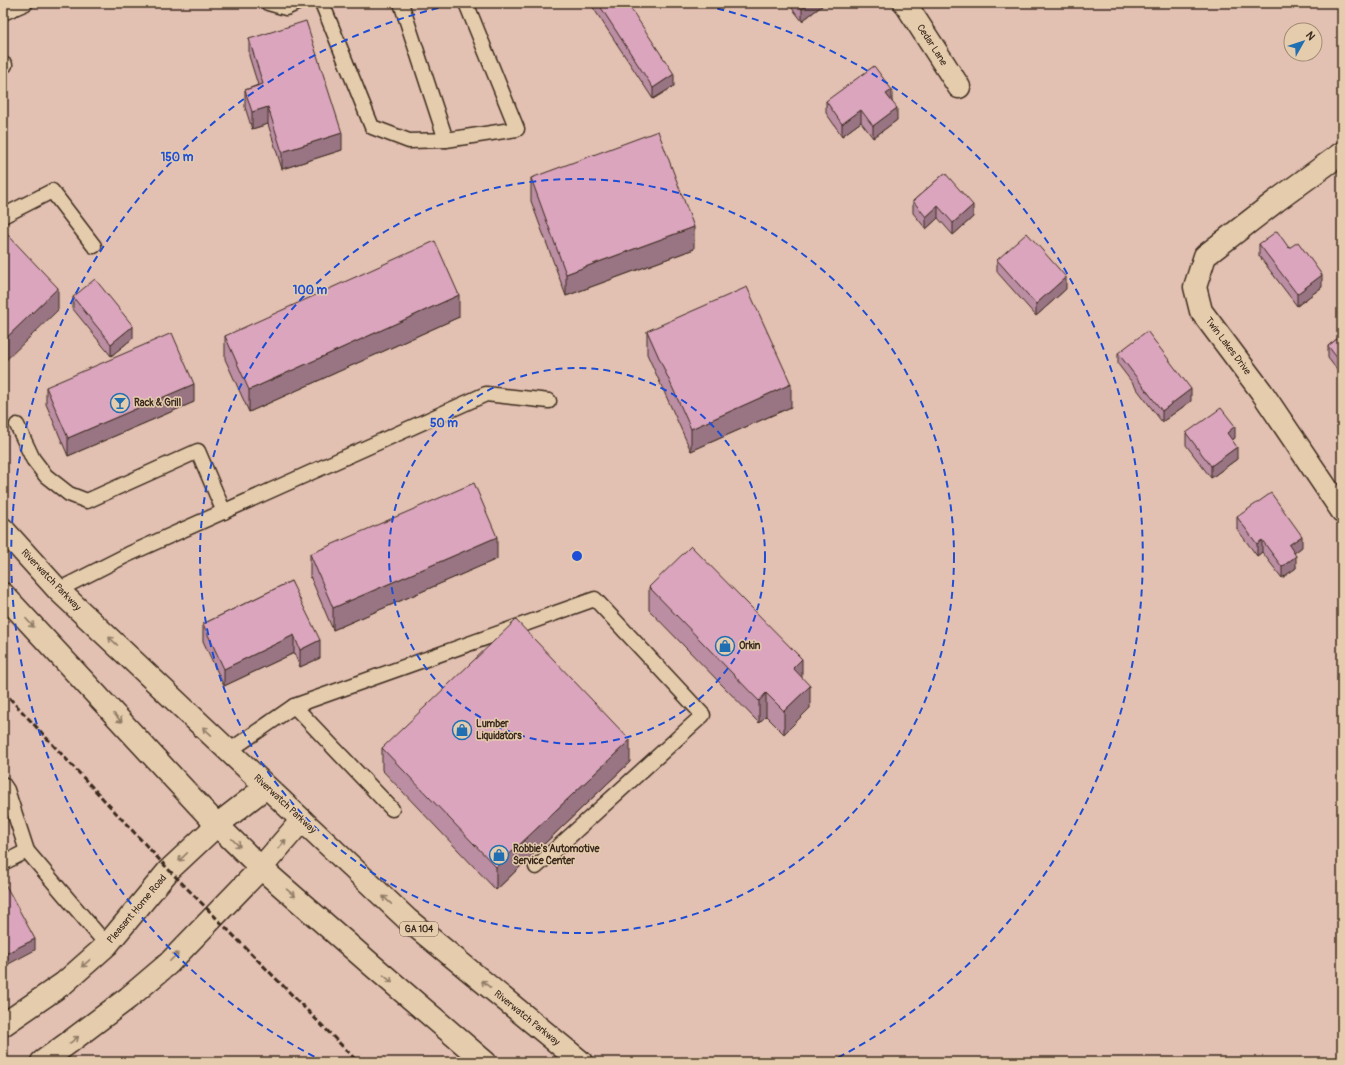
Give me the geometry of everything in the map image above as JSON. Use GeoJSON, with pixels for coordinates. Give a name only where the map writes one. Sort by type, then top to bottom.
{"type":"FeatureCollection","features":[{"type":"Feature","properties":{"kind":"main road","name":"Cedar Lane"},"geometry":{"type":"LineString","coordinates":[[905,3],[959,87]]}},
{"type":"Feature","properties":{"kind":"main road","name":"Twin Lakes Drive"},"geometry":{"type":"LineString","coordinates":[[1342,153],[1276,200],[1205,256],[1195,287],[1201,311],[1261,391],[1342,511]]}},
{"type":"Feature","properties":{"kind":"main road","name":"Riverwatch Parkway"},"geometry":{"type":"LineString","coordinates":[[3,530],[58,590],[408,920],[581,1062]]}},
{"type":"Feature","properties":{"kind":"main road"},"geometry":{"type":"LineString","coordinates":[[3,594],[217,825],[261,868],[486,1062]]}},
{"type":"Feature","properties":{"kind":"main road","name":"Pleasant Home Road"},"geometry":{"type":"LineString","coordinates":[[3,1025],[64,983],[107,945],[169,870],[217,825],[266,787]]}},
{"type":"Feature","properties":{"kind":"main road"},"geometry":{"type":"LineString","coordinates":[[42,1062],[128,998],[168,964],[261,868],[302,820]]}},
{"type":"Feature","properties":{"kind":"lane"},"geometry":{"type":"LineString","coordinates":[[3,13],[26,3]]}},
{"type":"Feature","properties":{"kind":"lane"},"geometry":{"type":"LineString","coordinates":[[268,3],[286,8],[297,3]]}},
{"type":"Feature","properties":{"kind":"lane"},"geometry":{"type":"LineString","coordinates":[[322,3],[372,127],[409,140],[446,140],[517,129],[466,3]]}},
{"type":"Feature","properties":{"kind":"lane"},"geometry":{"type":"LineString","coordinates":[[401,3],[446,140]]}},
{"type":"Feature","properties":{"kind":"lane"},"geometry":{"type":"LineString","coordinates":[[3,216],[52,191],[94,246]]}},
{"type":"Feature","properties":{"kind":"lane"},"geometry":{"type":"LineString","coordinates":[[58,590],[129,554],[486,394],[549,401]]}},
{"type":"Feature","properties":{"kind":"lane"},"geometry":{"type":"LineString","coordinates":[[17,426],[33,458],[46,476],[69,494],[87,501],[198,451],[224,512]]}},
{"type":"Feature","properties":{"kind":"lane"},"geometry":{"type":"LineString","coordinates":[[229,751],[294,706],[595,599],[703,715],[536,867]]}},
{"type":"Feature","properties":{"kind":"lane"},"geometry":{"type":"LineString","coordinates":[[294,706],[392,809]]}},
{"type":"Feature","properties":{"kind":"lane"},"geometry":{"type":"LineString","coordinates":[[3,784],[7,790],[27,851],[107,945]]}},
{"type":"Feature","properties":{"kind":"lane"},"geometry":{"type":"LineString","coordinates":[[3,863],[27,851]]}},
{"type":"Feature","properties":{"kind":"building"},"geometry":{"type":"Polygon","coordinates":[[[598,3],[627,3],[674,74],[653,88],[598,3]]]}},
{"type":"Feature","properties":{"kind":"building"},"geometry":{"type":"Polygon","coordinates":[[[797,3],[810,3],[802,9],[797,3]]]}},
{"type":"Feature","properties":{"kind":"building"},"geometry":{"type":"Polygon","coordinates":[[[306,21],[342,133],[282,152],[268,107],[252,112],[245,90],[263,84],[249,39],[306,21]]]}},
{"type":"Feature","properties":{"kind":"building"},"geometry":{"type":"Polygon","coordinates":[[[874,66],[892,90],[886,94],[897,108],[873,126],[861,110],[842,124],[826,101],[874,66]]]}},
{"type":"Feature","properties":{"kind":"building"},"geometry":{"type":"Polygon","coordinates":[[[658,131],[694,227],[566,274],[531,178],[658,131]]]}},
{"type":"Feature","properties":{"kind":"building"},"geometry":{"type":"Polygon","coordinates":[[[945,173],[973,205],[953,223],[938,206],[926,217],[913,201],[945,173]]]}},
{"type":"Feature","properties":{"kind":"building"},"geometry":{"type":"Polygon","coordinates":[[[1277,231],[1289,248],[1298,242],[1322,275],[1297,294],[1259,244],[1277,231]]]}},
{"type":"Feature","properties":{"kind":"building"},"geometry":{"type":"Polygon","coordinates":[[[1027,233],[1066,277],[1036,304],[997,260],[1027,233]]]}},
{"type":"Feature","properties":{"kind":"building"},"geometry":{"type":"Polygon","coordinates":[[[7,234],[58,288],[3,341],[3,238],[7,234]]]}},
{"type":"Feature","properties":{"kind":"building"},"geometry":{"type":"Polygon","coordinates":[[[435,241],[459,295],[249,390],[225,336],[435,241]]]}},
{"type":"Feature","properties":{"kind":"building"},"geometry":{"type":"Polygon","coordinates":[[[95,279],[133,326],[111,344],[73,297],[95,279]]]}},
{"type":"Feature","properties":{"kind":"building"},"geometry":{"type":"Polygon","coordinates":[[[747,287],[791,384],[691,429],[647,331],[747,287]]]}},
{"type":"Feature","properties":{"kind":"building"},"geometry":{"type":"Polygon","coordinates":[[[1147,331],[1191,389],[1162,411],[1118,353],[1147,331]]]}},
{"type":"Feature","properties":{"kind":"building","name":"Rack & Grill"},"geometry":{"type":"Polygon","coordinates":[[[172,333],[194,384],[68,438],[46,387],[172,333]]]}},
{"type":"Feature","properties":{"kind":"building"},"geometry":{"type":"Polygon","coordinates":[[[1342,335],[1342,364],[1328,346],[1342,335]]]}},
{"type":"Feature","properties":{"kind":"building"},"geometry":{"type":"Polygon","coordinates":[[[1221,408],[1235,426],[1227,433],[1237,447],[1211,466],[1186,433],[1221,408]]]}},
{"type":"Feature","properties":{"kind":"building"},"geometry":{"type":"Polygon","coordinates":[[[474,483],[497,537],[333,608],[310,554],[474,483]]]}},
{"type":"Feature","properties":{"kind":"building"},"geometry":{"type":"Polygon","coordinates":[[[1271,493],[1302,536],[1289,545],[1296,556],[1282,567],[1262,540],[1257,544],[1237,517],[1271,493]]]}},
{"type":"Feature","properties":{"kind":"building","name":"Orkin"},"geometry":{"type":"Polygon","coordinates":[[[691,546],[802,659],[793,668],[810,686],[784,711],[766,693],[759,701],[649,587],[691,546]]]}},
{"type":"Feature","properties":{"kind":"building"},"geometry":{"type":"Polygon","coordinates":[[[291,581],[320,640],[300,650],[294,635],[224,669],[203,624],[291,581]]]}},
{"type":"Feature","properties":{"kind":"building"},"geometry":{"type":"Polygon","coordinates":[[[516,620],[630,740],[496,867],[382,748],[516,620]]]}},
{"type":"Feature","properties":{"kind":"building"},"geometry":{"type":"Polygon","coordinates":[[[3,884],[5,884],[35,939],[3,955],[3,884]]]}},
{"type":"Feature","properties":{"kind":"railway"},"geometry":{"type":"LineString","coordinates":[[3,691],[169,870],[358,1062]]}},
{"type":"Feature","properties":{"kind":"place","name":"Rack & Grill"},"geometry":{"type":"Point","coordinates":[120,403]}},
{"type":"Feature","properties":{"kind":"place","name":"Orkin"},"geometry":{"type":"Point","coordinates":[725,646]}},
{"type":"Feature","properties":{"kind":"place","name":"Lumber Liquidators"},"geometry":{"type":"Point","coordinates":[462,730]}},
{"type":"Feature","properties":{"kind":"place","name":"Robbie's Automotive Service Center"},"geometry":{"type":"Point","coordinates":[499,855]}}]}
